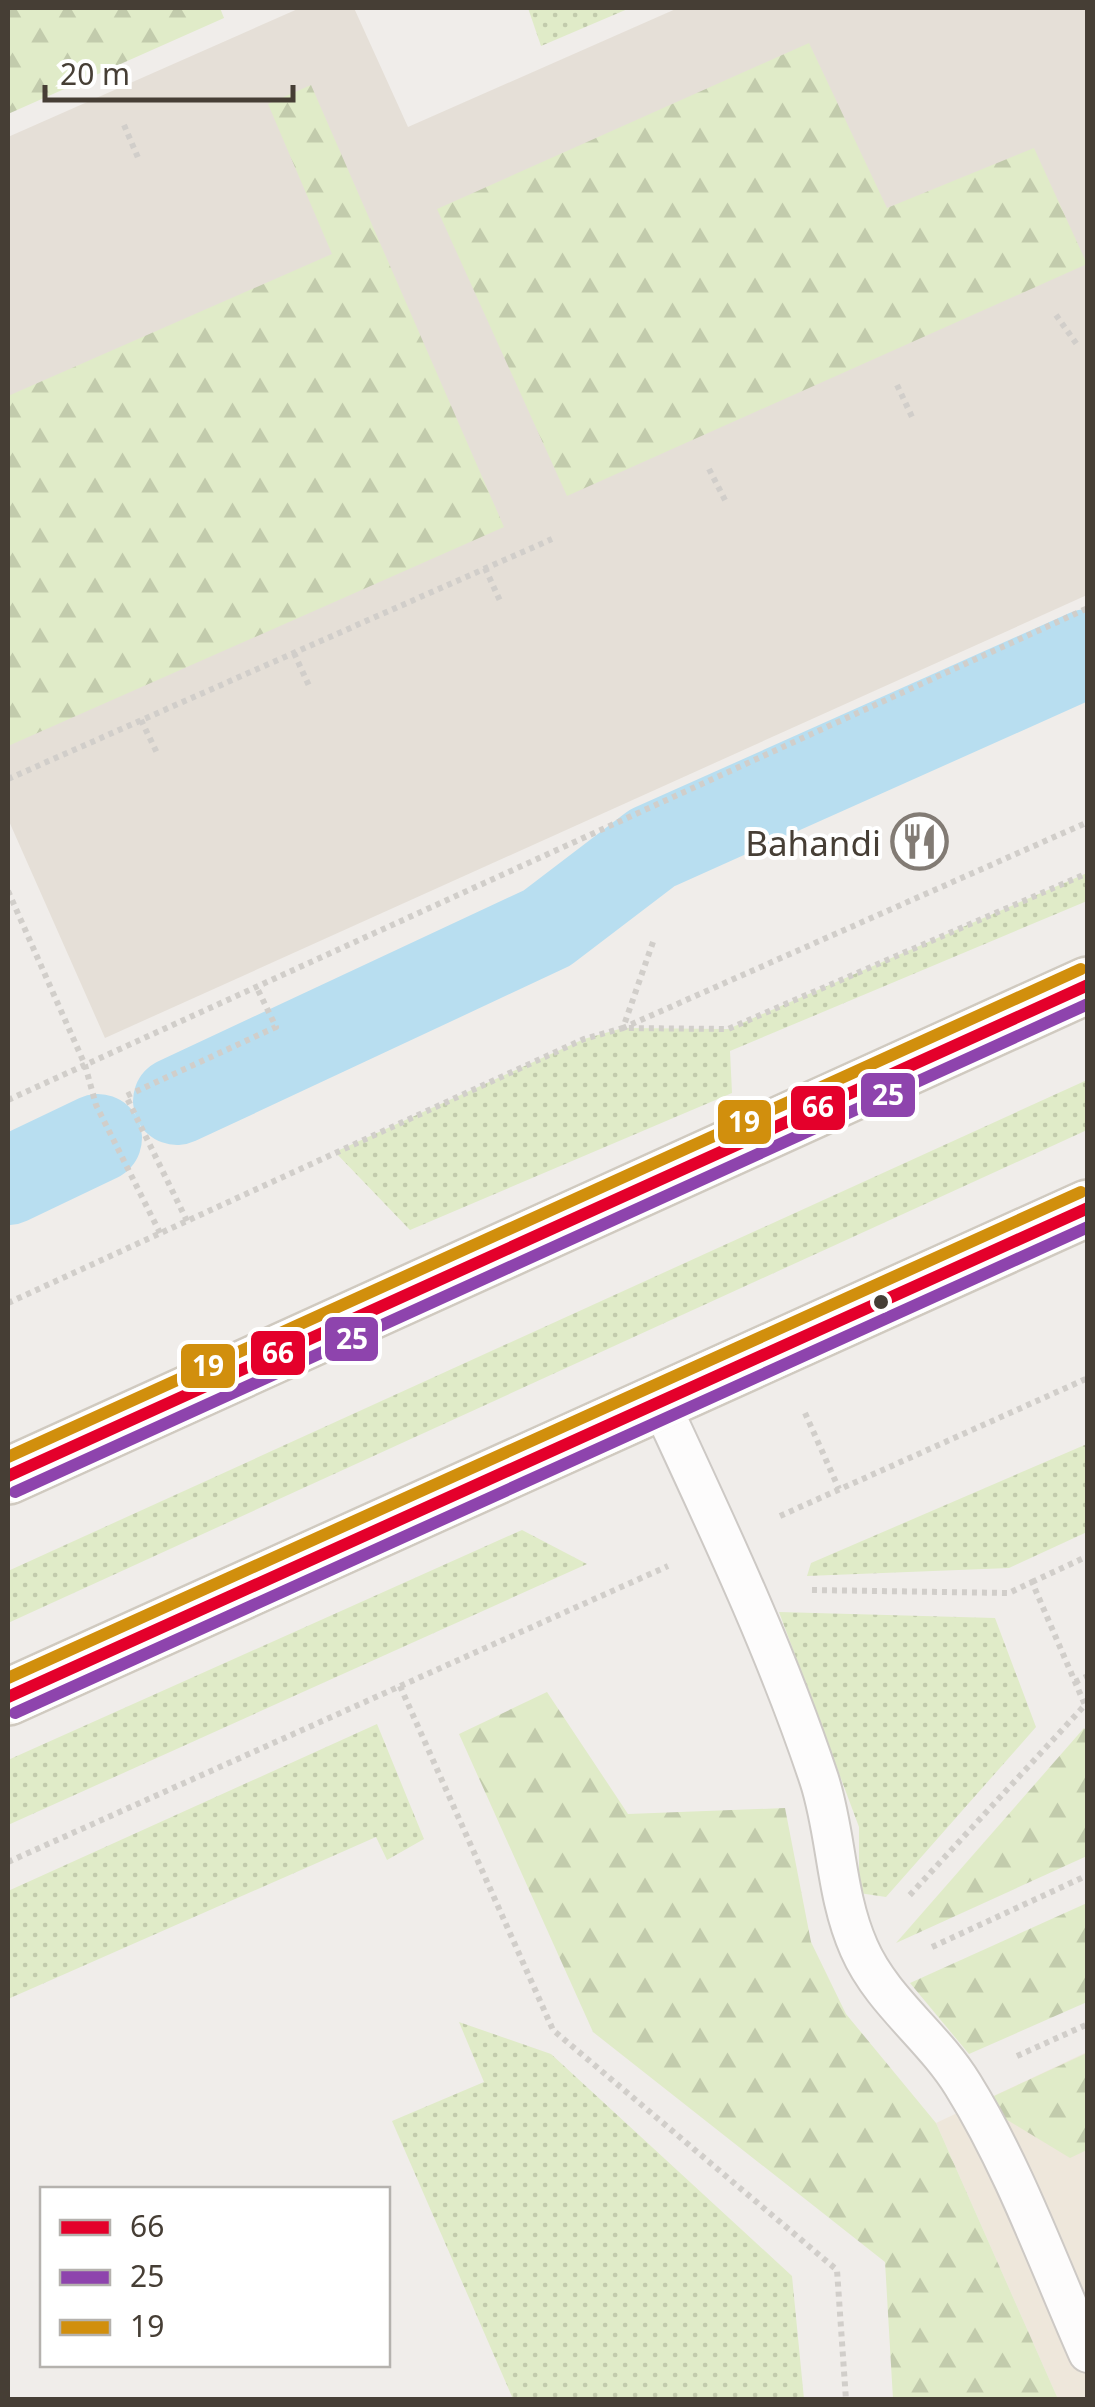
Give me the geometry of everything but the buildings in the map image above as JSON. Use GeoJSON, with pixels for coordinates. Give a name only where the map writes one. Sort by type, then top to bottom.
{"type":"FeatureCollection","features":[{"type":"Feature","properties":{"kind":"main road"},"geometry":{"type":"LineString","coordinates":[[8,1476],[1088,985]]}},
{"type":"Feature","properties":{"kind":"main road"},"geometry":{"type":"LineString","coordinates":[[8,1698],[1088,1208]]}},
{"type":"Feature","properties":{"kind":"lane"},"geometry":{"type":"LineString","coordinates":[[660,1402],[745,1587],[820,1782],[848,1923],[866,1962],[962,2082],[987,2126],[1088,2353]]}},
{"type":"Feature","properties":{"kind":"path"},"geometry":{"type":"LineString","coordinates":[[124,125],[139,160]]}},
{"type":"Feature","properties":{"kind":"path"},"geometry":{"type":"LineString","coordinates":[[1056,314],[1078,346]]}},
{"type":"Feature","properties":{"kind":"path"},"geometry":{"type":"LineString","coordinates":[[898,385],[913,419]]}},
{"type":"Feature","properties":{"kind":"path"},"geometry":{"type":"LineString","coordinates":[[709,469],[726,502]]}},
{"type":"Feature","properties":{"kind":"path"},"geometry":{"type":"LineString","coordinates":[[8,780],[552,539]]}},
{"type":"Feature","properties":{"kind":"path"},"geometry":{"type":"LineString","coordinates":[[485,568],[501,603]]}},
{"type":"Feature","properties":{"kind":"path"},"geometry":{"type":"LineString","coordinates":[[8,1100],[1088,608]]}},
{"type":"Feature","properties":{"kind":"path"},"geometry":{"type":"LineString","coordinates":[[294,653],[310,688]]}},
{"type":"Feature","properties":{"kind":"path"},"geometry":{"type":"LineString","coordinates":[[141,720],[158,755]]}},
{"type":"Feature","properties":{"kind":"path"},"geometry":{"type":"LineString","coordinates":[[8,1303],[584,1039],[623,1028],[1088,822]]}},
{"type":"Feature","properties":{"kind":"path"},"geometry":{"type":"LineString","coordinates":[[623,1028],[728,1029],[1088,873]]}},
{"type":"Feature","properties":{"kind":"path"},"geometry":{"type":"LineString","coordinates":[[8,891],[85,1065],[96,1105],[160,1233]]}},
{"type":"Feature","properties":{"kind":"path"},"geometry":{"type":"LineString","coordinates":[[623,1028],[653,942]]}},
{"type":"Feature","properties":{"kind":"path"},"geometry":{"type":"LineString","coordinates":[[187,1220],[126,1096],[276,1027],[257,988]]}},
{"type":"Feature","properties":{"kind":"path"},"geometry":{"type":"LineString","coordinates":[[8,1862],[1088,1378]]}},
{"type":"Feature","properties":{"kind":"path"},"geometry":{"type":"LineString","coordinates":[[804,1411],[839,1490]]}},
{"type":"Feature","properties":{"kind":"path"},"geometry":{"type":"LineString","coordinates":[[804,1590],[1009,1592],[1088,1556]]}},
{"type":"Feature","properties":{"kind":"path"},"geometry":{"type":"LineString","coordinates":[[866,1962],[1086,1706],[1032,1582]]}},
{"type":"Feature","properties":{"kind":"path"},"geometry":{"type":"LineString","coordinates":[[1075,1682],[1088,1676]]}},
{"type":"Feature","properties":{"kind":"path"},"geometry":{"type":"LineString","coordinates":[[400,1686],[553,2030],[837,2270],[846,2400]]}},
{"type":"Feature","properties":{"kind":"path"},"geometry":{"type":"LineString","coordinates":[[866,1962],[1088,1875]]}},
{"type":"Feature","properties":{"kind":"path"},"geometry":{"type":"LineString","coordinates":[[962,2082],[1088,2024]]}},
{"type":"Feature","properties":{"kind":"shaded area"},"geometry":{"type":"Polygon","coordinates":[[[300,8],[354,8],[408,127],[678,8],[1087,8],[1087,595],[105,1038],[8,819],[8,137],[300,8]]]}},
{"type":"Feature","properties":{"kind":"shaded area"},"geometry":{"type":"Polygon","coordinates":[[[1087,2052],[1087,2399],[1058,2399],[936,2123],[1087,2052]]]}},
{"type":"Feature","properties":{"kind":"green space"},"geometry":{"type":"Polygon","coordinates":[[[8,8],[220,8],[224,18],[8,114],[8,8]]]}},
{"type":"Feature","properties":{"kind":"green space"},"geometry":{"type":"Polygon","coordinates":[[[528,8],[630,8],[541,46],[528,8]]]}},
{"type":"Feature","properties":{"kind":"green space"},"geometry":{"type":"Polygon","coordinates":[[[809,43],[887,208],[1034,148],[1087,264],[567,496],[437,209],[809,43]]]}},
{"type":"Feature","properties":{"kind":"green space"},"geometry":{"type":"Polygon","coordinates":[[[311,85],[504,527],[8,746],[8,396],[332,254],[268,104],[311,85]]]}},
{"type":"Feature","properties":{"kind":"green space"},"geometry":{"type":"Polygon","coordinates":[[[1087,873],[1087,901],[730,1051],[732,1093],[410,1230],[335,1152],[584,1039],[623,1028],[728,1029],[1087,873]]]}},
{"type":"Feature","properties":{"kind":"green space"},"geometry":{"type":"Polygon","coordinates":[[[1087,1080],[1087,1130],[8,1623],[8,1571],[1087,1080]]]}},
{"type":"Feature","properties":{"kind":"green space"},"geometry":{"type":"Polygon","coordinates":[[[1087,1444],[1087,1532],[1009,1568],[807,1576],[811,1563],[1087,1444]]]}},
{"type":"Feature","properties":{"kind":"green space"},"geometry":{"type":"Polygon","coordinates":[[[522,1530],[587,1564],[8,1825],[8,1760],[522,1530]]]}},
{"type":"Feature","properties":{"kind":"green space"},"geometry":{"type":"Polygon","coordinates":[[[779,1612],[995,1618],[1036,1727],[886,1897],[859,1893],[859,1827],[779,1612]]]}},
{"type":"Feature","properties":{"kind":"green space"},"geometry":{"type":"Polygon","coordinates":[[[547,1692],[628,1814],[785,1808],[811,1942],[846,2014],[936,2123],[1058,2399],[893,2399],[885,2262],[593,2032],[459,1734],[547,1692]]]}},
{"type":"Feature","properties":{"kind":"green space"},"geometry":{"type":"Polygon","coordinates":[[[377,1724],[424,1839],[387,1860],[376,1837],[8,1999],[8,1891],[377,1724]]]}},
{"type":"Feature","properties":{"kind":"green space"},"geometry":{"type":"Polygon","coordinates":[[[1084,1728],[1088,1735],[1087,1856],[896,1943],[1084,1728]]]}},
{"type":"Feature","properties":{"kind":"green space"},"geometry":{"type":"Polygon","coordinates":[[[1087,1903],[1087,2002],[969,2054],[910,1983],[1087,1903]]]}},
{"type":"Feature","properties":{"kind":"green space"},"geometry":{"type":"Polygon","coordinates":[[[459,2022],[551,2054],[792,2276],[804,2399],[513,2399],[392,2121],[484,2082],[459,2022]]]}},
{"type":"Feature","properties":{"kind":"green space"},"geometry":{"type":"Polygon","coordinates":[[[1087,2053],[1087,2150],[1070,2158],[979,2103],[1087,2053]]]}},
{"type":"Feature","properties":{"kind":"waterway"},"geometry":{"type":"LineString","coordinates":[[177,1101],[547,928],[652,848],[1088,653]]}},
{"type":"Feature","properties":{"kind":"waterway"},"geometry":{"type":"LineString","coordinates":[[8,1181],[98,1138]]}},
{"type":"Feature","properties":{"kind":"transit line","name":"19"},"geometry":{"type":"LineString","coordinates":[[8,1457],[1081,969]]}},
{"type":"Feature","properties":{"kind":"transit line","name":"66"},"geometry":{"type":"LineString","coordinates":[[8,1476],[1088,985]]}},
{"type":"Feature","properties":{"kind":"transit line","name":"25"},"geometry":{"type":"LineString","coordinates":[[15,1492],[1088,1004]]}},
{"type":"Feature","properties":{"kind":"transit line","name":"19"},"geometry":{"type":"LineString","coordinates":[[8,1678],[1081,1192]]}},
{"type":"Feature","properties":{"kind":"transit line","name":"66"},"geometry":{"type":"LineString","coordinates":[[8,1697],[1088,1208]]}},
{"type":"Feature","properties":{"kind":"transit line","name":"25"},"geometry":{"type":"LineString","coordinates":[[15,1713],[1088,1227]]}},
{"type":"Feature","properties":{"kind":"place","name":"Bahandi"},"geometry":{"type":"Point","coordinates":[920,842]}}]}
